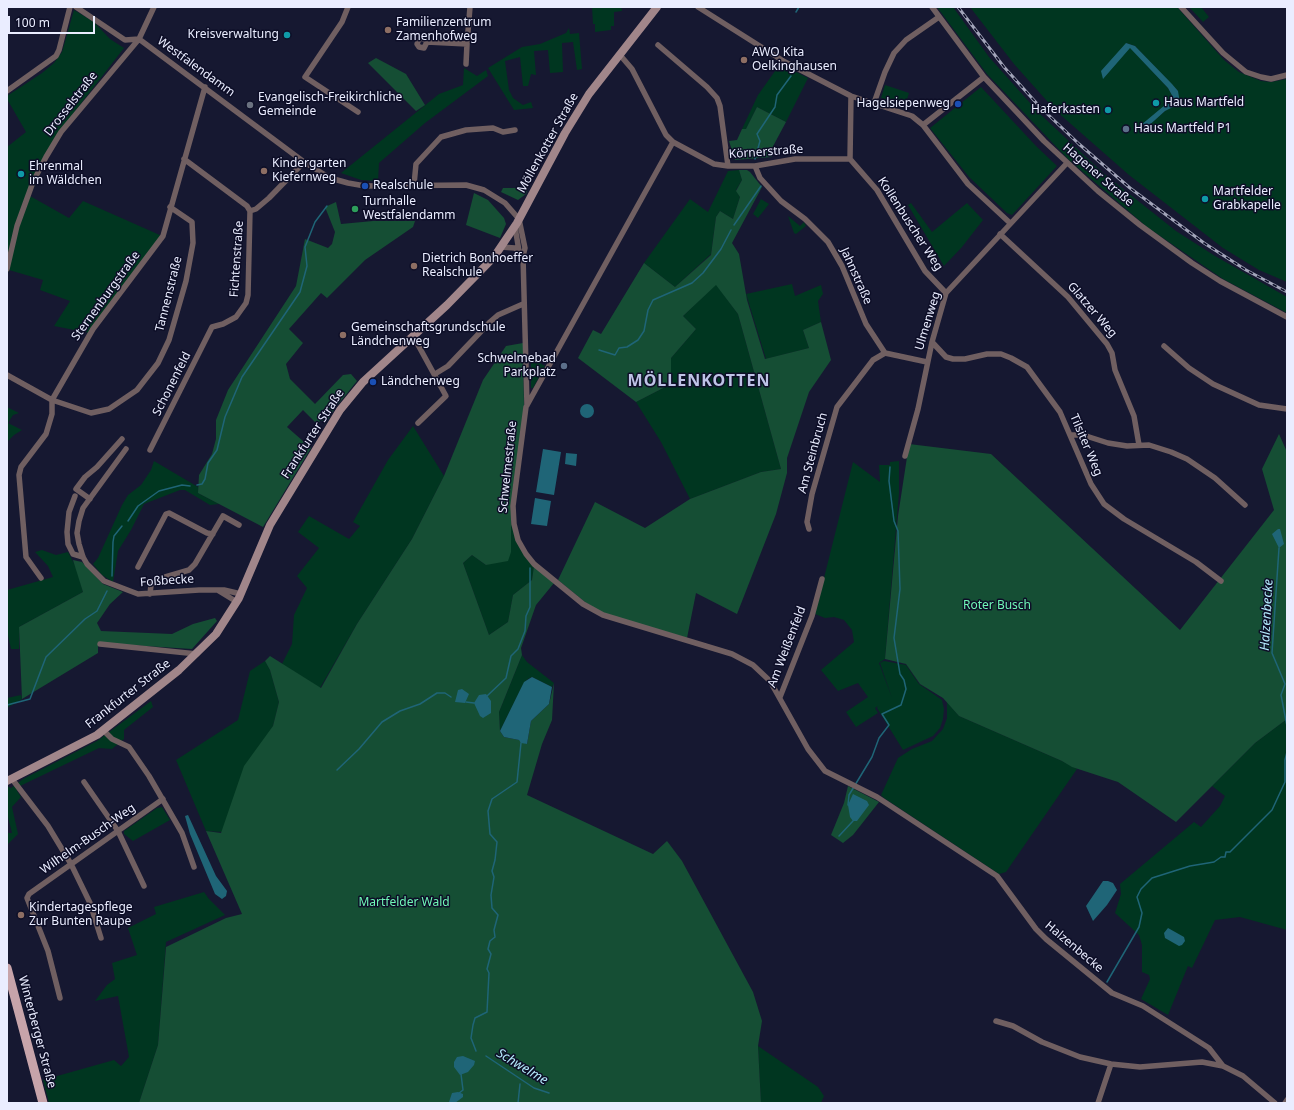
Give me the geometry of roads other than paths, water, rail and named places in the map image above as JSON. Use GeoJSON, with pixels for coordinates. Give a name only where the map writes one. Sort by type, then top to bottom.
{"type":"FeatureCollection","features":[{"type":"Feature","properties":{"kind":"main road","name":"Möllenkotter Straße"},"geometry":{"type":"LineString","coordinates":[[520,219],[574,118],[589,94],[657,7]]}},
{"type":"Feature","properties":{"kind":"main road","name":"Frankfurter Straße"},"geometry":{"type":"LineString","coordinates":[[10,780],[85,743],[104,731],[197,654],[216,634],[241,594],[270,525],[334,418],[363,382],[468,284],[513,233],[520,219]]}},
{"type":"Feature","properties":{"kind":"main road","name":"Winterberger Straße"},"geometry":{"type":"LineString","coordinates":[[7,968],[43,1103]]}},
{"type":"Feature","properties":{"kind":"street"},"geometry":{"type":"LineString","coordinates":[[7,90],[53,59],[59,50],[70,7]]}},
{"type":"Feature","properties":{"kind":"street","name":"Westfalendamm"},"geometry":{"type":"LineString","coordinates":[[76,7],[125,40],[139,39],[304,162],[330,178],[348,184],[384,187],[414,185],[466,185],[484,190],[498,197],[520,219]]}},
{"type":"Feature","properties":{"kind":"street","name":"Drosselstraße"},"geometry":{"type":"LineString","coordinates":[[7,269],[17,226],[33,182],[60,132],[139,39],[154,7]]}},
{"type":"Feature","properties":{"kind":"street"},"geometry":{"type":"LineString","coordinates":[[348,7],[342,22],[305,77],[358,112]]}},
{"type":"Feature","properties":{"kind":"street"},"geometry":{"type":"LineString","coordinates":[[466,64],[470,7]]}},
{"type":"Feature","properties":{"kind":"street"},"geometry":{"type":"LineString","coordinates":[[698,7],[762,49],[851,96],[912,116],[923,125],[968,184],[1010,223]]}},
{"type":"Feature","properties":{"kind":"street","name":"Hagener Straße"},"geometry":{"type":"LineString","coordinates":[[932,7],[984,77],[1067,163],[1122,211],[1192,263],[1287,317]]}},
{"type":"Feature","properties":{"kind":"street"},"geometry":{"type":"LineString","coordinates":[[1181,7],[1223,53],[1246,72],[1261,78],[1271,79],[1287,75]]}},
{"type":"Feature","properties":{"kind":"street"},"geometry":{"type":"LineString","coordinates":[[874,103],[885,72],[894,53],[906,40],[939,17]]}},
{"type":"Feature","properties":{"kind":"street"},"geometry":{"type":"LineString","coordinates":[[427,42],[468,44]]}},
{"type":"Feature","properties":{"kind":"street"},"geometry":{"type":"LineString","coordinates":[[658,45],[707,87],[717,98],[728,166]]}},
{"type":"Feature","properties":{"kind":"street","name":"Körnerstraße"},"geometry":{"type":"LineString","coordinates":[[620,55],[632,69],[666,135],[673,142],[714,164],[728,166],[755,166],[795,160],[850,159]]}},
{"type":"Feature","properties":{"kind":"street"},"geometry":{"type":"LineString","coordinates":[[923,125],[984,77]]}},
{"type":"Feature","properties":{"kind":"street","name":"Sternenburgstraße"},"geometry":{"type":"LineString","coordinates":[[41,578],[26,557],[19,475],[25,459],[46,434],[52,414],[52,400],[93,330],[163,236],[205,87]]}},
{"type":"Feature","properties":{"kind":"street"},"geometry":{"type":"LineString","coordinates":[[850,159],[851,96]]}},
{"type":"Feature","properties":{"kind":"street"},"geometry":{"type":"LineString","coordinates":[[414,185],[416,164],[441,137],[466,130],[493,128],[502,132],[515,130]]}},
{"type":"Feature","properties":{"kind":"street","name":"Schwelmestraße"},"geometry":{"type":"LineString","coordinates":[[673,142],[526,407],[514,496],[514,524],[518,540],[534,564],[583,604],[603,615],[732,654],[753,665],[770,681],[780,698]]}},
{"type":"Feature","properties":{"kind":"street","name":"Fichtenstraße"},"geometry":{"type":"LineString","coordinates":[[184,158],[239,200],[250,211],[246,303],[236,318],[212,327]]}},
{"type":"Feature","properties":{"kind":"street","name":"Kollenbuscher Weg"},"geometry":{"type":"LineString","coordinates":[[850,159],[877,190],[924,271],[946,292]]}},
{"type":"Feature","properties":{"kind":"street"},"geometry":{"type":"LineString","coordinates":[[250,211],[256,209],[269,198],[304,162]]}},
{"type":"Feature","properties":{"kind":"street","name":"Ulmenweg"},"geometry":{"type":"LineString","coordinates":[[905,456],[932,342],[946,292],[1067,163]]}},
{"type":"Feature","properties":{"kind":"street","name":"Jahnstraße"},"geometry":{"type":"LineString","coordinates":[[755,166],[760,178],[781,201],[805,219],[828,242],[842,266],[866,324],[885,352]]}},
{"type":"Feature","properties":{"kind":"street","name":"Tannenstraße"},"geometry":{"type":"LineString","coordinates":[[7,375],[52,400],[69,407],[91,413],[109,409],[137,390],[158,363],[169,340],[186,281],[193,243],[192,222],[170,207]]}},
{"type":"Feature","properties":{"kind":"street"},"geometry":{"type":"LineString","coordinates":[[520,219],[525,248],[523,256],[523,304],[527,376],[526,407]]}},
{"type":"Feature","properties":{"kind":"street"},"geometry":{"type":"LineString","coordinates":[[513,233],[523,238]]}},
{"type":"Feature","properties":{"kind":"street"},"geometry":{"type":"LineString","coordinates":[[513,233],[519,251],[523,256]]}},
{"type":"Feature","properties":{"kind":"street","name":"Glatzer Weg"},"geometry":{"type":"LineString","coordinates":[[1000,234],[1068,297],[1107,344],[1112,353],[1115,370],[1134,416],[1140,445]]}},
{"type":"Feature","properties":{"kind":"street"},"geometry":{"type":"LineString","coordinates":[[501,247],[508,246],[519,251]]}},
{"type":"Feature","properties":{"kind":"street"},"geometry":{"type":"LineString","coordinates":[[435,374],[448,366],[490,322],[498,316],[523,304]]}},
{"type":"Feature","properties":{"kind":"street","name":"Schonenfeld"},"geometry":{"type":"LineString","coordinates":[[150,450],[212,327]]}},
{"type":"Feature","properties":{"kind":"street"},"geometry":{"type":"LineString","coordinates":[[412,337],[435,374],[446,396],[418,423]]}},
{"type":"Feature","properties":{"kind":"street","name":"Tilsiter Weg"},"geometry":{"type":"LineString","coordinates":[[932,342],[946,357],[953,359],[994,354],[1020,362],[1032,373],[1051,397],[1071,434],[1092,484],[1104,504],[1124,519],[1196,562],[1221,581]]}},
{"type":"Feature","properties":{"kind":"street"},"geometry":{"type":"LineString","coordinates":[[1164,346],[1189,368],[1213,384],[1259,405],[1287,410]]}},
{"type":"Feature","properties":{"kind":"street"},"geometry":{"type":"LineString","coordinates":[[885,352],[927,362]]}},
{"type":"Feature","properties":{"kind":"street","name":"Am Steinbruch"},"geometry":{"type":"LineString","coordinates":[[809,529],[807,522],[811,501],[837,407],[870,363],[885,352]]}},
{"type":"Feature","properties":{"kind":"street"},"geometry":{"type":"LineString","coordinates":[[1071,434],[1083,435],[1114,444],[1127,446],[1149,444],[1187,459],[1215,478],[1245,505]]}},
{"type":"Feature","properties":{"kind":"street"},"geometry":{"type":"LineString","coordinates":[[90,498],[76,489],[84,477],[97,467],[122,439]]}},
{"type":"Feature","properties":{"kind":"street"},"geometry":{"type":"LineString","coordinates":[[82,557],[77,533],[78,521],[83,508],[126,449]]}},
{"type":"Feature","properties":{"kind":"street","name":"Foßbecke"},"geometry":{"type":"LineString","coordinates":[[75,496],[68,512],[68,544],[73,554],[82,557],[104,581],[132,593],[150,594],[199,590],[229,590],[241,594]]}},
{"type":"Feature","properties":{"kind":"street"},"geometry":{"type":"LineString","coordinates":[[138,567],[166,514],[169,513],[207,533],[213,534]]}},
{"type":"Feature","properties":{"kind":"street"},"geometry":{"type":"LineString","coordinates":[[150,594],[151,585],[155,580],[189,570],[195,564],[223,516],[239,525]]}},
{"type":"Feature","properties":{"kind":"street","name":"Am Weißenfeld"},"geometry":{"type":"LineString","coordinates":[[822,579],[812,616],[780,698],[813,758],[825,771],[877,797],[904,815]]}},
{"type":"Feature","properties":{"kind":"street","name":"Foßbecke"},"geometry":{"type":"LineString","coordinates":[[219,591],[237,602]]}},
{"type":"Feature","properties":{"kind":"street","name":"Frankfurter Straße"},"geometry":{"type":"LineString","coordinates":[[100,644],[197,654]]}},
{"type":"Feature","properties":{"kind":"street"},"geometry":{"type":"LineString","coordinates":[[104,731],[112,739],[129,747],[163,799],[182,833],[194,867]]}},
{"type":"Feature","properties":{"kind":"street"},"geometry":{"type":"LineString","coordinates":[[10,780],[48,826],[71,864],[90,903],[102,938]]}},
{"type":"Feature","properties":{"kind":"street"},"geometry":{"type":"LineString","coordinates":[[84,782],[118,831],[144,886]]}},
{"type":"Feature","properties":{"kind":"street","name":"Wilhelm-Busch-Weg"},"geometry":{"type":"LineString","coordinates":[[60,998],[48,951],[27,898],[29,894],[163,799]]}},
{"type":"Feature","properties":{"kind":"street","name":"Halzenbecke"},"geometry":{"type":"LineString","coordinates":[[904,815],[997,876],[1042,935],[1112,993],[1143,1006],[1209,1048],[1223,1066]]}},
{"type":"Feature","properties":{"kind":"street"},"geometry":{"type":"LineString","coordinates":[[996,1021],[1013,1026],[1042,1042],[1080,1057],[1111,1064],[1140,1067],[1202,1062],[1223,1066],[1243,1076],[1276,1103]]}},
{"type":"Feature","properties":{"kind":"street"},"geometry":{"type":"LineString","coordinates":[[1098,1103],[1111,1064]]}},
{"type":"Feature","properties":{"kind":"street"},"geometry":{"type":"LineString","coordinates":[[1284,1103],[1287,1100]]}},
{"type":"Feature","properties":{"kind":"water"},"geometry":{"type":"Polygon","coordinates":[[[1126,43],[1135,46],[1178,91],[1179,102],[1175,106],[1165,111],[1145,129],[1141,125],[1165,105],[1173,103],[1174,99],[1168,88],[1130,48],[1103,79],[1101,71],[1126,43]]]}},
{"type":"Feature","properties":{"kind":"water"},"geometry":{"type":"Polygon","coordinates":[[[587,404],[592,406],[594,411],[592,416],[587,418],[582,416],[580,411],[582,406],[587,404]]]}},
{"type":"Feature","properties":{"kind":"water"},"geometry":{"type":"Polygon","coordinates":[[[543,449],[561,452],[554,495],[536,492],[543,449]]]}},
{"type":"Feature","properties":{"kind":"water"},"geometry":{"type":"Polygon","coordinates":[[[566,453],[577,454],[576,466],[565,464],[566,453]]]}},
{"type":"Feature","properties":{"kind":"water"},"geometry":{"type":"Polygon","coordinates":[[[535,498],[551,501],[547,526],[531,524],[535,498]]]}},
{"type":"Feature","properties":{"kind":"water"},"geometry":{"type":"Polygon","coordinates":[[[1280,529],[1284,544],[1279,548],[1272,534],[1280,529]]]}},
{"type":"Feature","properties":{"kind":"water"},"geometry":{"type":"Polygon","coordinates":[[[532,677],[552,687],[549,704],[531,721],[527,744],[521,743],[519,740],[504,737],[500,731],[524,682],[532,677]]]}},
{"type":"Feature","properties":{"kind":"water"},"geometry":{"type":"Polygon","coordinates":[[[462,689],[469,694],[465,703],[455,702],[458,690],[462,689]]]}},
{"type":"Feature","properties":{"kind":"water"},"geometry":{"type":"Polygon","coordinates":[[[486,694],[491,701],[491,713],[483,718],[480,716],[474,703],[479,695],[486,694]]]}},
{"type":"Feature","properties":{"kind":"water"},"geometry":{"type":"Polygon","coordinates":[[[853,794],[867,801],[869,805],[857,821],[853,821],[850,817],[848,805],[853,794]]]}},
{"type":"Feature","properties":{"kind":"water"},"geometry":{"type":"Polygon","coordinates":[[[188,815],[216,876],[227,891],[226,896],[222,899],[215,894],[190,834],[185,816],[188,815]]]}},
{"type":"Feature","properties":{"kind":"water"},"geometry":{"type":"Polygon","coordinates":[[[1103,881],[1113,883],[1117,890],[1107,905],[1093,921],[1086,906],[1103,881]]]}},
{"type":"Feature","properties":{"kind":"water"},"geometry":{"type":"Polygon","coordinates":[[[1168,928],[1184,937],[1185,941],[1182,945],[1179,946],[1165,938],[1164,933],[1168,928]]]}},
{"type":"Feature","properties":{"kind":"water"},"geometry":{"type":"Polygon","coordinates":[[[463,1056],[475,1061],[474,1065],[468,1072],[460,1075],[454,1067],[454,1062],[457,1057],[463,1056]]]}},
{"type":"Feature","properties":{"kind":"water"},"geometry":{"type":"Polygon","coordinates":[[[458,1092],[463,1094],[463,1097],[455,1103],[449,1102],[452,1093],[458,1092]]]}},
{"type":"Feature","properties":{"kind":"waterway","name":"Schwelme"},"geometry":{"type":"LineString","coordinates":[[796,12],[799,7]]}},
{"type":"Feature","properties":{"kind":"waterway","name":"Schwelme"},"geometry":{"type":"LineString","coordinates":[[755,159],[760,141],[757,134],[775,107],[777,95],[791,76]]}},
{"type":"Feature","properties":{"kind":"waterway","name":"Schwelme"},"geometry":{"type":"LineString","coordinates":[[734,225],[761,186]]}},
{"type":"Feature","properties":{"kind":"waterway"},"geometry":{"type":"LineString","coordinates":[[197,485],[202,484],[205,479],[208,463],[217,450],[225,417],[242,377],[300,292],[307,266],[305,247],[315,222],[327,206]]}},
{"type":"Feature","properties":{"kind":"waterway","name":"Schwelme"},"geometry":{"type":"LineString","coordinates":[[599,350],[615,355],[619,348],[627,347],[638,340],[644,331],[648,310],[653,300],[692,283],[703,273],[721,249],[731,230]]}},
{"type":"Feature","properties":{"kind":"waterway"},"geometry":{"type":"LineString","coordinates":[[848,805],[849,795],[872,757],[879,738],[889,725],[882,714],[901,705],[906,689],[904,680],[900,674],[894,638],[900,589],[898,531],[894,521],[889,481],[890,467]]}},
{"type":"Feature","properties":{"kind":"waterway"},"geometry":{"type":"LineString","coordinates":[[128,521],[138,506],[159,491],[182,485],[190,486]]}},
{"type":"Feature","properties":{"kind":"waterway"},"geometry":{"type":"LineString","coordinates":[[112,576],[114,536],[122,526]]}},
{"type":"Feature","properties":{"kind":"waterway","name":"Halzenbecke"},"geometry":{"type":"LineString","coordinates":[[1279,548],[1272,653],[1285,684],[1281,695],[1287,726]]}},
{"type":"Feature","properties":{"kind":"waterway","name":"Schwelme"},"geometry":{"type":"LineString","coordinates":[[487,696],[506,678],[511,656],[518,649],[525,631],[526,616],[530,607],[530,568]]}},
{"type":"Feature","properties":{"kind":"waterway"},"geometry":{"type":"LineString","coordinates":[[7,705],[30,699],[46,657],[85,619],[97,611],[107,591]]}},
{"type":"Feature","properties":{"kind":"waterway"},"geometry":{"type":"LineString","coordinates":[[337,770],[359,749],[382,722],[400,711],[420,704],[437,693],[445,693],[451,697]]}},
{"type":"Feature","properties":{"kind":"waterway"},"geometry":{"type":"LineString","coordinates":[[466,702],[474,703]]}},
{"type":"Feature","properties":{"kind":"waterway","name":"Schwelme"},"geometry":{"type":"LineString","coordinates":[[476,1051],[471,1038],[473,1025],[475,1018],[487,1012],[489,973],[487,969],[491,954],[488,949],[490,941],[495,937],[494,930],[498,915],[492,908],[491,895],[494,877],[492,871],[497,842],[490,834],[488,811],[492,799],[517,782],[521,743]]}},
{"type":"Feature","properties":{"kind":"waterway","name":"Halzenbecke"},"geometry":{"type":"LineString","coordinates":[[1107,982],[1139,927],[1142,913],[1137,897],[1141,889],[1152,878],[1190,866],[1214,862],[1221,857],[1225,857],[1226,852],[1230,852],[1272,810],[1285,782],[1285,760],[1287,752]]}},
{"type":"Feature","properties":{"kind":"waterway"},"geometry":{"type":"LineString","coordinates":[[839,836],[853,821]]}},
{"type":"Feature","properties":{"kind":"waterway","name":"Schwelme"},"geometry":{"type":"LineString","coordinates":[[486,1056],[534,1088],[549,1093]]}},
{"type":"Feature","properties":{"kind":"waterway","name":"Schwelme"},"geometry":{"type":"LineString","coordinates":[[458,1094],[463,1090],[461,1074]]}},
{"type":"Feature","properties":{"kind":"waterway","name":"Schwelme"},"geometry":{"type":"LineString","coordinates":[[518,1103],[520,1084]]}},
{"type":"Feature","properties":{"kind":"railway"},"geometry":{"type":"LineString","coordinates":[[958,7],[1004,67],[1040,107],[1079,144],[1130,188],[1204,243],[1246,270],[1287,292]]}},
{"type":"Feature","properties":{"kind":"place","name":"Familienzentrum Zamenhofweg"},"geometry":{"type":"Point","coordinates":[388,30]}},
{"type":"Feature","properties":{"kind":"place","name":"Kreisverwaltung"},"geometry":{"type":"Point","coordinates":[287,35]}},
{"type":"Feature","properties":{"kind":"place","name":"AWO Kita Oelkinghausen"},"geometry":{"type":"Point","coordinates":[744,60]}},
{"type":"Feature","properties":{"kind":"place","name":"Haus Martfeld"},"geometry":{"type":"Point","coordinates":[1156,103]}},
{"type":"Feature","properties":{"kind":"place","name":"Hagelsiepenweg"},"geometry":{"type":"Point","coordinates":[958,104]}},
{"type":"Feature","properties":{"kind":"place","name":"Evangelisch-Freikirchliche Gemeinde"},"geometry":{"type":"Point","coordinates":[250,105]}},
{"type":"Feature","properties":{"kind":"place","name":"Haferkasten"},"geometry":{"type":"Point","coordinates":[1108,110]}},
{"type":"Feature","properties":{"kind":"place","name":"Haus Martfeld P1"},"geometry":{"type":"Point","coordinates":[1126,129]}},
{"type":"Feature","properties":{"kind":"place","name":"Kindergarten Kiefernweg"},"geometry":{"type":"Point","coordinates":[264,171]}},
{"type":"Feature","properties":{"kind":"place","name":"Ehrenmal im Wäldchen"},"geometry":{"type":"Point","coordinates":[21,174]}},
{"type":"Feature","properties":{"kind":"place","name":"Realschule"},"geometry":{"type":"Point","coordinates":[365,186]}},
{"type":"Feature","properties":{"kind":"place","name":"Martfelder Grabkapelle"},"geometry":{"type":"Point","coordinates":[1205,199]}},
{"type":"Feature","properties":{"kind":"place","name":"Turnhalle Westfalendamm"},"geometry":{"type":"Point","coordinates":[355,209]}},
{"type":"Feature","properties":{"kind":"place","name":"Dietrich Bonhoeffer Realschule"},"geometry":{"type":"Point","coordinates":[414,266]}},
{"type":"Feature","properties":{"kind":"place","name":"Gemeinschaftsgrundschule Ländchenweg"},"geometry":{"type":"Point","coordinates":[343,335]}},
{"type":"Feature","properties":{"kind":"place","name":"Schwelmebad Parkplatz"},"geometry":{"type":"Point","coordinates":[564,366]}},
{"type":"Feature","properties":{"kind":"place","name":"Ländchenweg"},"geometry":{"type":"Point","coordinates":[373,382]}},
{"type":"Feature","properties":{"kind":"place","name":"Kindertagespflege Zur Bunten Raupe"},"geometry":{"type":"Point","coordinates":[21,915]}},
{"type":"Feature","properties":{"kind":"district","name":"MÖLLENKOTTEN"},"geometry":{"type":"Point","coordinates":[699,381]}},
{"type":"Feature","properties":{"kind":"park label","name":"Roter Busch"},"geometry":{"type":"Point","coordinates":[997,606]}},
{"type":"Feature","properties":{"kind":"park label","name":"Martfelder Wald"},"geometry":{"type":"Point","coordinates":[404,903]}}]}
